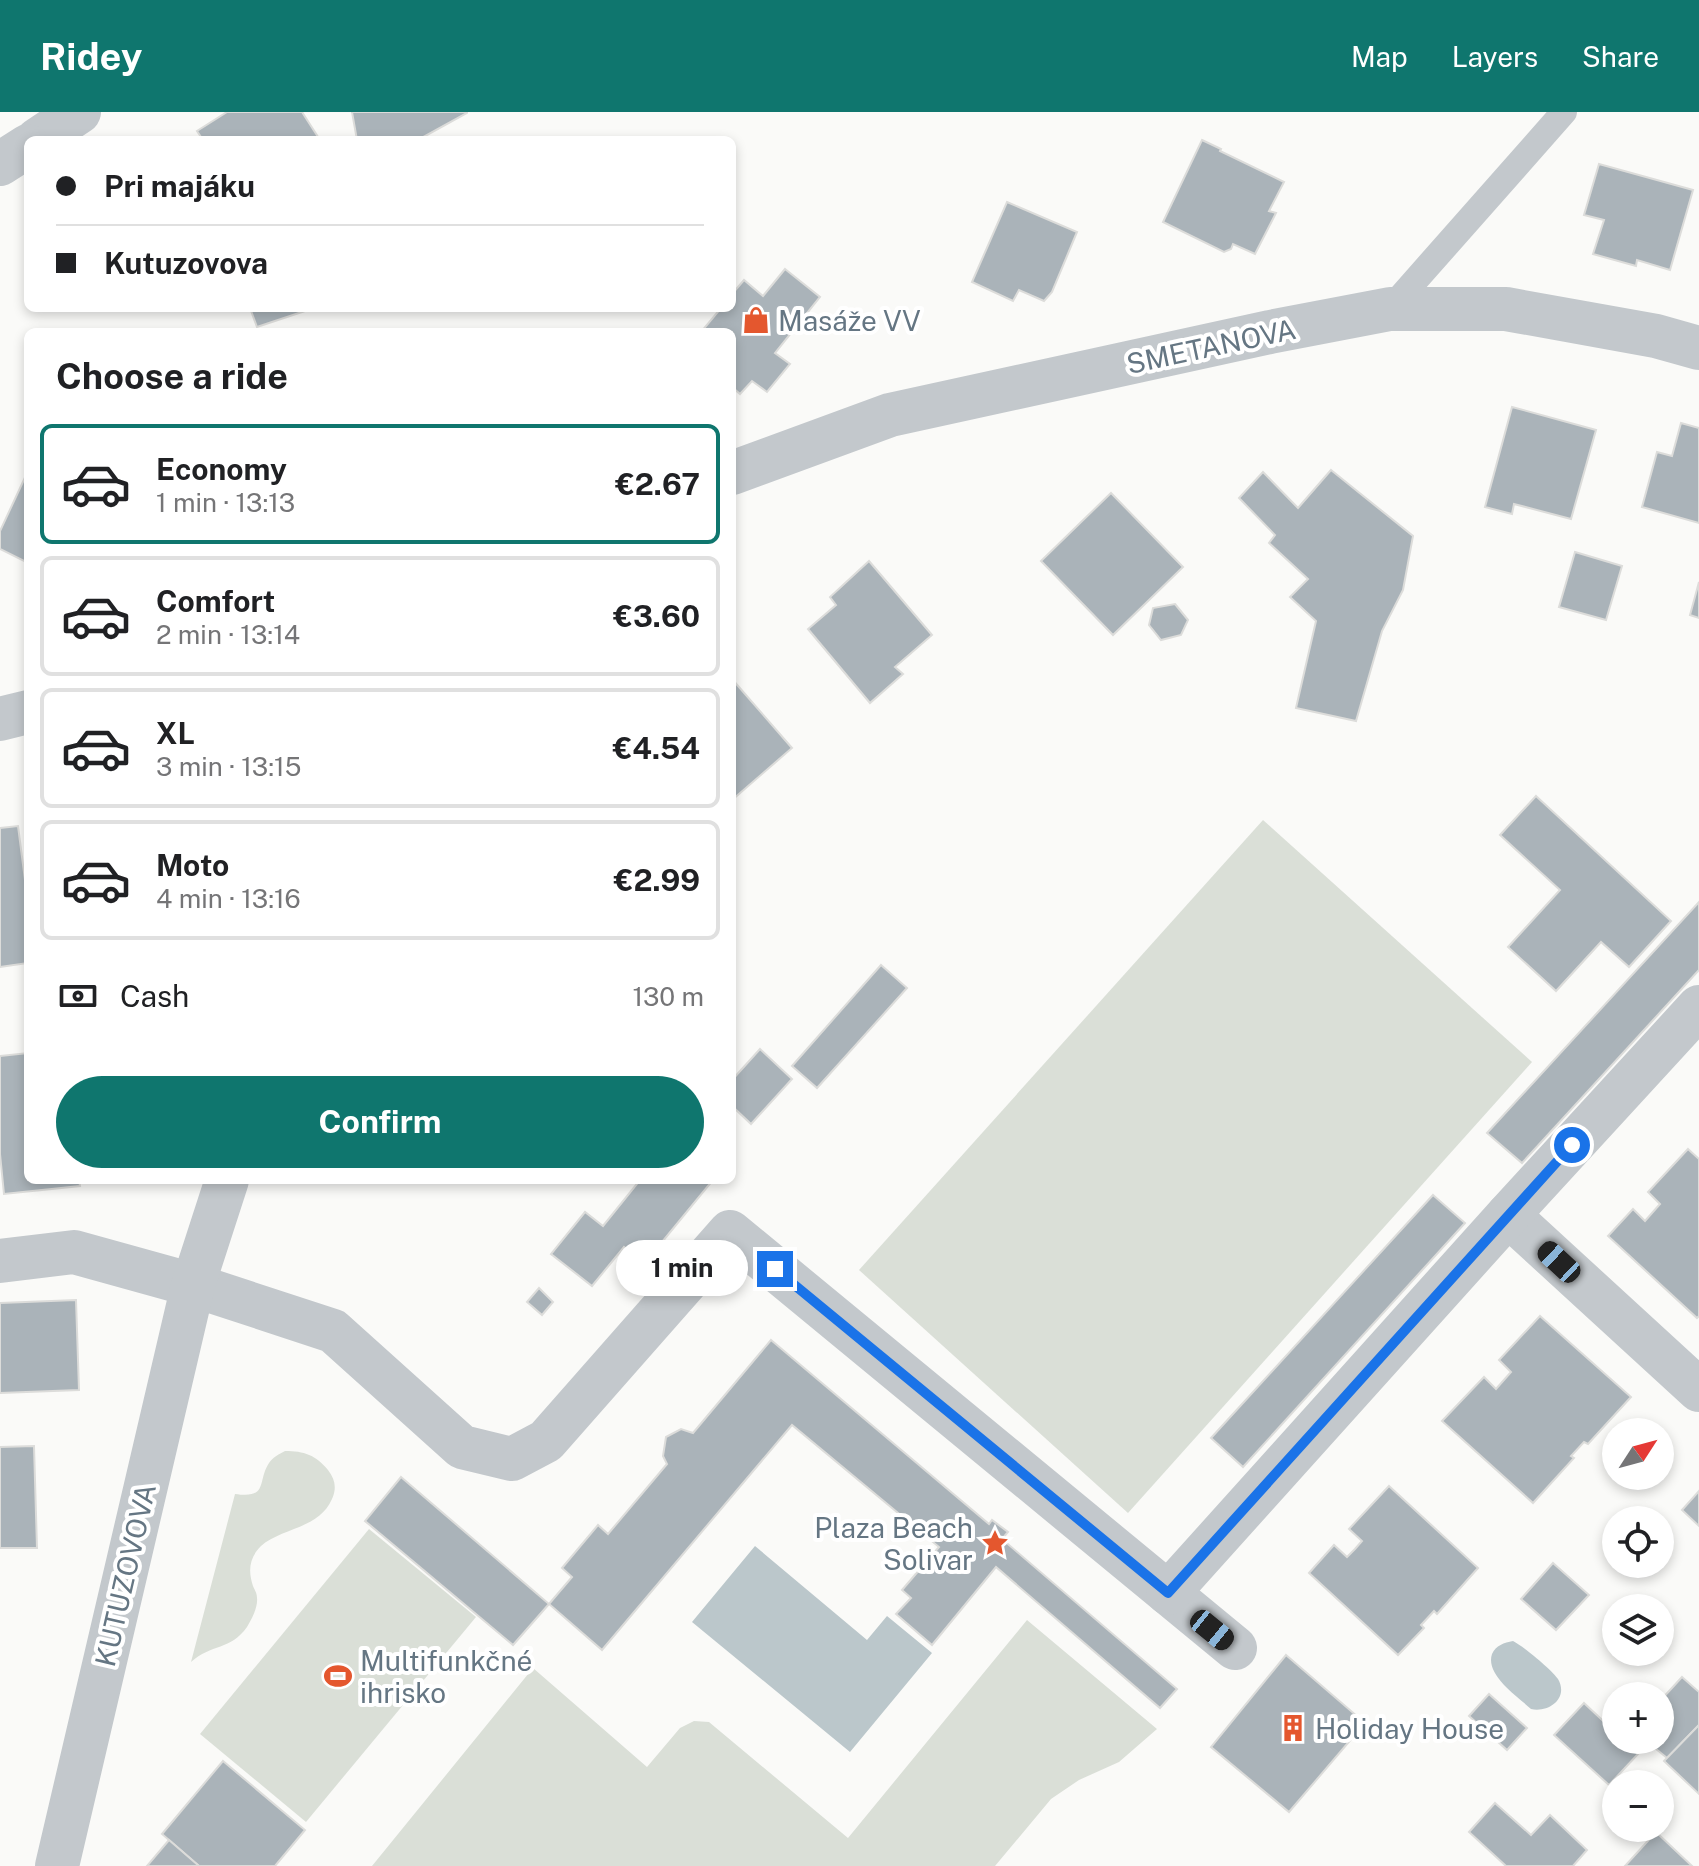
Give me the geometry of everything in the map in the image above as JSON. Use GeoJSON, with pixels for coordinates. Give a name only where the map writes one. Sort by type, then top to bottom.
{"type":"FeatureCollection","features":[{"type":"Feature","properties":{"kind":"street"},"geometry":{"type":"LineString","coordinates":[[43,136],[79,112]]}},
{"type":"Feature","properties":{"kind":"street"},"geometry":{"type":"LineString","coordinates":[[0,164],[24,149]]}},
{"type":"Feature","properties":{"kind":"street","name":"SMETANOVA"},"geometry":{"type":"LineString","coordinates":[[736,472],[890,415],[1390,309],[1506,309],[1656,336],[1699,348]]}},
{"type":"Feature","properties":{"kind":"street"},"geometry":{"type":"LineString","coordinates":[[0,719],[24,713]]}},
{"type":"Feature","properties":{"kind":"street"},"geometry":{"type":"LineString","coordinates":[[1168,1593],[1699,1007]]}},
{"type":"Feature","properties":{"kind":"street","name":"KUTUZOVOVA"},"geometry":{"type":"LineString","coordinates":[[57,1866],[193,1285],[226,1184]]}},
{"type":"Feature","properties":{"kind":"street"},"geometry":{"type":"LineString","coordinates":[[1508,1215],[1699,1390]]}},
{"type":"Feature","properties":{"kind":"street"},"geometry":{"type":"LineString","coordinates":[[0,1261],[74,1252],[193,1285],[333,1331],[462,1447],[512,1459],[546,1441],[730,1232],[1235,1648]]}},
{"type":"Feature","properties":{"kind":"lane"},"geometry":{"type":"LineString","coordinates":[[1390,309],[1564,112]]}},
{"type":"Feature","properties":{"kind":"shaded area"},"geometry":{"type":"Polygon","coordinates":[[[1263,820],[1532,1062],[1128,1513],[859,1270],[1263,820]]]}},
{"type":"Feature","properties":{"kind":"shaded area"},"geometry":{"type":"Polygon","coordinates":[[[285,1451],[309,1455],[323,1465],[334,1480],[332,1499],[326,1509],[309,1522],[261,1546],[250,1570],[257,1602],[249,1624],[234,1640],[191,1662],[235,1494],[246,1495],[258,1491],[269,1463],[285,1451]]]}},
{"type":"Feature","properties":{"kind":"shaded area","name":"Multifunkčné ihrisko"},"geometry":{"type":"Polygon","coordinates":[[[369,1529],[476,1617],[306,1822],[200,1734],[369,1529]]]}},
{"type":"Feature","properties":{"kind":"shaded area"},"geometry":{"type":"Polygon","coordinates":[[[755,1546],[867,1640],[887,1616],[932,1653],[850,1752],[692,1622],[755,1546]]]}},
{"type":"Feature","properties":{"kind":"shaded area"},"geometry":{"type":"Polygon","coordinates":[[[1027,1620],[1157,1729],[1119,1762],[1079,1780],[1051,1799],[995,1866],[372,1866],[533,1668],[647,1767],[680,1728],[694,1721],[709,1722],[848,1838],[1027,1620]]]}},
{"type":"Feature","properties":{"kind":"shaded area"},"geometry":{"type":"Polygon","coordinates":[[[1513,1641],[1537,1658],[1558,1679],[1561,1692],[1555,1703],[1544,1709],[1531,1709],[1493,1670],[1491,1662],[1494,1651],[1513,1641]]]}},
{"type":"Feature","properties":{"kind":"building"},"geometry":{"type":"Polygon","coordinates":[[[227,112],[302,112],[317,136],[200,136],[197,131],[227,112]]]}},
{"type":"Feature","properties":{"kind":"building"},"geometry":{"type":"Polygon","coordinates":[[[352,112],[467,112],[425,136],[356,136],[352,112]]]}},
{"type":"Feature","properties":{"kind":"building"},"geometry":{"type":"Polygon","coordinates":[[[1202,140],[1284,182],[1269,211],[1276,213],[1255,254],[1233,244],[1231,249],[1224,252],[1163,222],[1202,140]]]}},
{"type":"Feature","properties":{"kind":"building"},"geometry":{"type":"Polygon","coordinates":[[[1599,164],[1693,190],[1670,270],[1637,260],[1636,266],[1593,254],[1604,220],[1584,215],[1599,164]]]}},
{"type":"Feature","properties":{"kind":"building"},"geometry":{"type":"Polygon","coordinates":[[[1007,202],[1077,232],[1052,292],[1044,301],[1019,290],[1013,301],[972,282],[1007,202]]]}},
{"type":"Feature","properties":{"kind":"building","name":"Masáže VV"},"geometry":{"type":"Polygon","coordinates":[[[785,269],[820,297],[775,353],[790,364],[767,392],[752,381],[740,394],[736,390],[736,328],[704,328],[718,312],[736,312],[736,289],[744,280],[763,296],[785,269]]]}},
{"type":"Feature","properties":{"kind":"building"},"geometry":{"type":"Polygon","coordinates":[[[251,312],[302,312],[257,327],[251,312]]]}},
{"type":"Feature","properties":{"kind":"building"},"geometry":{"type":"Polygon","coordinates":[[[1512,407],[1596,430],[1571,519],[1514,504],[1512,514],[1485,507],[1512,407]]]}},
{"type":"Feature","properties":{"kind":"building"},"geometry":{"type":"Polygon","coordinates":[[[1681,423],[1699,428],[1699,523],[1642,507],[1657,452],[1672,456],[1681,423]]]}},
{"type":"Feature","properties":{"kind":"building"},"geometry":{"type":"Polygon","coordinates":[[[1331,470],[1413,536],[1403,590],[1382,631],[1356,721],[1296,708],[1316,621],[1290,597],[1308,579],[1269,543],[1275,535],[1239,498],[1263,472],[1298,508],[1331,470]]]}},
{"type":"Feature","properties":{"kind":"building"},"geometry":{"type":"Polygon","coordinates":[[[24,480],[24,561],[0,549],[0,531],[24,480]]]}},
{"type":"Feature","properties":{"kind":"building"},"geometry":{"type":"Polygon","coordinates":[[[1111,493],[1183,567],[1113,635],[1041,561],[1111,493]]]}},
{"type":"Feature","properties":{"kind":"building"},"geometry":{"type":"Polygon","coordinates":[[[1575,552],[1622,566],[1606,620],[1559,607],[1575,552]]]}},
{"type":"Feature","properties":{"kind":"building"},"geometry":{"type":"Polygon","coordinates":[[[869,561],[932,635],[895,667],[903,674],[870,703],[808,629],[836,605],[830,597],[869,561]]]}},
{"type":"Feature","properties":{"kind":"building"},"geometry":{"type":"Polygon","coordinates":[[[1699,582],[1699,618],[1690,615],[1699,582]]]}},
{"type":"Feature","properties":{"kind":"building"},"geometry":{"type":"Polygon","coordinates":[[[1175,604],[1188,620],[1181,635],[1161,640],[1149,625],[1153,608],[1175,604]]]}},
{"type":"Feature","properties":{"kind":"building"},"geometry":{"type":"Polygon","coordinates":[[[736,684],[792,748],[736,797],[736,684]]]}},
{"type":"Feature","properties":{"kind":"building"},"geometry":{"type":"Polygon","coordinates":[[[1536,796],[1671,921],[1629,967],[1601,942],[1556,991],[1508,947],[1560,890],[1500,835],[1536,796]]]}},
{"type":"Feature","properties":{"kind":"building"},"geometry":{"type":"Polygon","coordinates":[[[18,826],[24,872],[24,964],[0,967],[0,828],[18,826]]]}},
{"type":"Feature","properties":{"kind":"building"},"geometry":{"type":"Polygon","coordinates":[[[1699,902],[1699,970],[1522,1163],[1487,1133],[1699,902]]]}},
{"type":"Feature","properties":{"kind":"building"},"geometry":{"type":"Polygon","coordinates":[[[881,965],[907,988],[817,1088],[792,1066],[881,965]]]}},
{"type":"Feature","properties":{"kind":"building"},"geometry":{"type":"Polygon","coordinates":[[[760,1049],[792,1079],[751,1124],[736,1110],[736,1076],[760,1049]]]}},
{"type":"Feature","properties":{"kind":"building"},"geometry":{"type":"Polygon","coordinates":[[[24,1053],[24,1184],[80,1186],[4,1194],[0,1154],[0,1056],[24,1053]]]}},
{"type":"Feature","properties":{"kind":"building"},"geometry":{"type":"Polygon","coordinates":[[[1688,1149],[1699,1159],[1697,1318],[1608,1236],[1633,1209],[1645,1221],[1660,1204],[1648,1192],[1688,1149]]]}},
{"type":"Feature","properties":{"kind":"building"},"geometry":{"type":"Polygon","coordinates":[[[637,1184],[710,1184],[644,1264],[624,1247],[592,1286],[551,1254],[585,1212],[603,1226],[637,1184]]]}},
{"type":"Feature","properties":{"kind":"building"},"geometry":{"type":"Polygon","coordinates":[[[1433,1195],[1465,1223],[1243,1467],[1211,1438],[1433,1195]]]}},
{"type":"Feature","properties":{"kind":"building"},"geometry":{"type":"Polygon","coordinates":[[[539,1288],[553,1302],[542,1315],[527,1302],[539,1288]]]}},
{"type":"Feature","properties":{"kind":"building"},"geometry":{"type":"Polygon","coordinates":[[[76,1300],[79,1390],[0,1393],[0,1303],[76,1300]]]}},
{"type":"Feature","properties":{"kind":"building"},"geometry":{"type":"Polygon","coordinates":[[[1540,1316],[1631,1397],[1612,1418],[1602,1418],[1602,1429],[1588,1444],[1584,1442],[1571,1456],[1574,1458],[1533,1503],[1442,1421],[1484,1377],[1496,1389],[1511,1372],[1499,1360],[1540,1316]]]}},
{"type":"Feature","properties":{"kind":"building"},"geometry":{"type":"Polygon","coordinates":[[[771,1340],[989,1524],[992,1520],[1008,1532],[1002,1539],[1177,1689],[1160,1708],[996,1567],[932,1645],[896,1614],[911,1598],[902,1590],[939,1547],[792,1425],[602,1650],[549,1604],[572,1577],[562,1568],[598,1525],[608,1534],[667,1464],[663,1456],[666,1437],[681,1429],[693,1433],[771,1340]]]}},
{"type":"Feature","properties":{"kind":"building"},"geometry":{"type":"Polygon","coordinates":[[[34,1446],[37,1548],[0,1548],[0,1447],[34,1446]]]}},
{"type":"Feature","properties":{"kind":"building"},"geometry":{"type":"Polygon","coordinates":[[[401,1477],[549,1604],[513,1645],[365,1521],[401,1477]]]}},
{"type":"Feature","properties":{"kind":"building"},"geometry":{"type":"Polygon","coordinates":[[[1389,1486],[1478,1568],[1437,1614],[1434,1611],[1421,1625],[1424,1628],[1398,1655],[1309,1573],[1334,1545],[1347,1557],[1355,1549],[1362,1541],[1349,1529],[1389,1486]]]}},
{"type":"Feature","properties":{"kind":"building"},"geometry":{"type":"Polygon","coordinates":[[[1699,1491],[1699,1526],[1682,1510],[1699,1491]]]}},
{"type":"Feature","properties":{"kind":"building"},"geometry":{"type":"Polygon","coordinates":[[[1553,1563],[1589,1595],[1556,1630],[1521,1599],[1553,1563]]]}},
{"type":"Feature","properties":{"kind":"building","name":"Holiday House"},"geometry":{"type":"Polygon","coordinates":[[[1286,1655],[1365,1723],[1289,1812],[1211,1747],[1286,1655]]]}},
{"type":"Feature","properties":{"kind":"building"},"geometry":{"type":"Polygon","coordinates":[[[1682,1677],[1699,1692],[1699,1725],[1674,1751],[1674,1686],[1682,1677]]]}},
{"type":"Feature","properties":{"kind":"building"},"geometry":{"type":"Polygon","coordinates":[[[1489,1694],[1527,1728],[1507,1750],[1469,1716],[1489,1694]]]}},
{"type":"Feature","properties":{"kind":"building"},"geometry":{"type":"Polygon","coordinates":[[[1584,1703],[1602,1720],[1602,1754],[1638,1754],[1623,1770],[1602,1770],[1602,1779],[1554,1735],[1584,1703]]]}},
{"type":"Feature","properties":{"kind":"building"},"geometry":{"type":"Polygon","coordinates":[[[1699,1725],[1699,1794],[1664,1761],[1699,1725]]]}},
{"type":"Feature","properties":{"kind":"building"},"geometry":{"type":"Polygon","coordinates":[[[223,1761],[305,1830],[275,1866],[199,1866],[162,1834],[223,1761]]]}},
{"type":"Feature","properties":{"kind":"building"},"geometry":{"type":"Polygon","coordinates":[[[1495,1803],[1531,1835],[1550,1815],[1587,1850],[1573,1866],[1506,1866],[1469,1832],[1495,1803]]]}},
{"type":"Feature","properties":{"kind":"building"},"geometry":{"type":"Polygon","coordinates":[[[169,1840],[199,1866],[147,1866],[169,1840]]]}},
{"type":"Feature","properties":{"kind":"building"},"geometry":{"type":"Polygon","coordinates":[[[1647,1842],[1667,1842],[1692,1866],[1625,1866],[1647,1842]]]}},
{"type":"Feature","properties":{"kind":"place","name":"Masáže VV"},"geometry":{"type":"Point","coordinates":[756,320]}},
{"type":"Feature","properties":{"kind":"place","name":"Plaza Beach Solivar"},"geometry":{"type":"Point","coordinates":[995,1543]}},
{"type":"Feature","properties":{"kind":"place","name":"Multifunkčné ihrisko"},"geometry":{"type":"Point","coordinates":[338,1676]}},
{"type":"Feature","properties":{"kind":"place","name":"Holiday House"},"geometry":{"type":"Point","coordinates":[1293,1728]}},
{"type":"Feature","properties":{"kind":"route"},"geometry":{"type":"LineString","coordinates":[[775,1269],[1168,1593],[1572,1145]]}}]}
